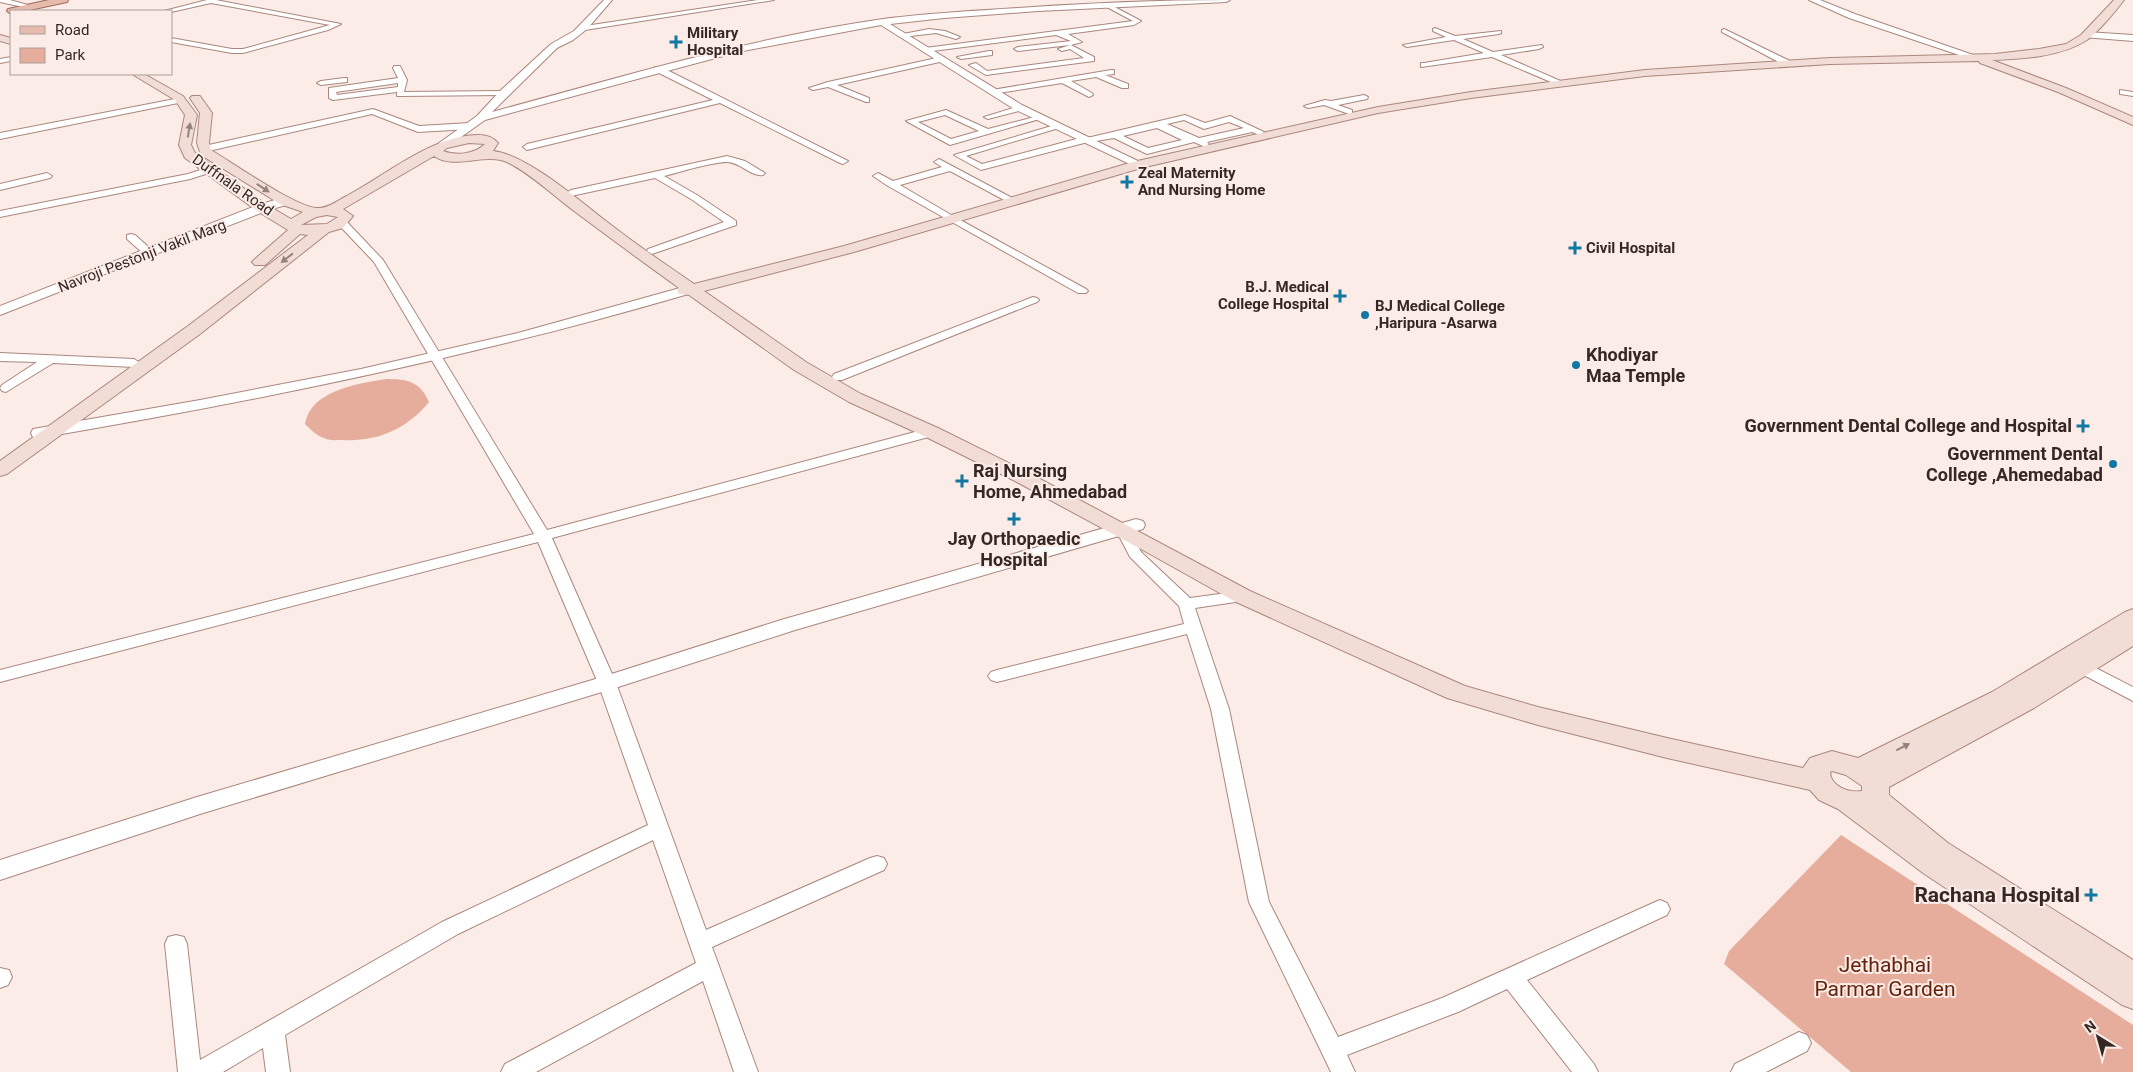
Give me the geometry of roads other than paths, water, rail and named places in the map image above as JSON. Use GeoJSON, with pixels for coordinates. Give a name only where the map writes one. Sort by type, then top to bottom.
{"type":"FeatureCollection","features":[{"type":"Feature","properties":{"kind":"main road"},"geometry":{"type":"LineString","coordinates":[[30,10],[63,0]]}},
{"type":"Feature","properties":{"kind":"main road"},"geometry":{"type":"LineString","coordinates":[[30,10],[70,0]]}},
{"type":"Feature","properties":{"kind":"main road"},"geometry":{"type":"LineString","coordinates":[[693,288],[951,218],[1202,143],[1348,106],[1663,72],[1787,63],[2021,55],[2073,45],[2088,34],[2119,0]]}},
{"type":"Feature","properties":{"kind":"main road"},"geometry":{"type":"LineString","coordinates":[[1974,57],[2062,90],[2133,122]]}},
{"type":"Feature","properties":{"kind":"main road"},"geometry":{"type":"LineString","coordinates":[[139,75],[180,100]]}},
{"type":"Feature","properties":{"kind":"main road"},"geometry":{"type":"LineString","coordinates":[[161,75],[181,84],[194,95],[206,113],[203,143],[205,152],[285,201],[323,212],[341,212],[338,222]]}},
{"type":"Feature","properties":{"kind":"main road"},"geometry":{"type":"LineString","coordinates":[[951,218],[1009,199],[1135,164],[1378,110],[1558,82]]}},
{"type":"Feature","properties":{"kind":"main road","name":"Duffnala Road"},"geometry":{"type":"LineString","coordinates":[[180,100],[191,115],[186,145],[189,155],[262,208],[296,228]]}},
{"type":"Feature","properties":{"kind":"main road"},"geometry":{"type":"LineString","coordinates":[[296,228],[294,224],[302,218],[323,212],[365,192],[441,147],[458,140],[517,153],[652,251],[693,288],[838,377],[863,392],[991,450],[1129,528],[1242,596],[1456,692],[1538,716],[1667,748],[1816,775]]}},
{"type":"Feature","properties":{"kind":"main road"},"geometry":{"type":"LineString","coordinates":[[0,461],[47,432],[194,330],[338,222],[424,164],[444,156],[453,157],[482,146],[495,153],[507,156],[525,167],[693,288],[744,328],[855,398],[931,432],[1129,528],[1170,542],[1251,590],[1464,682],[1592,719],[1816,775],[1829,793],[1864,788],[2025,702],[2133,635]]}},
{"type":"Feature","properties":{"kind":"main road"},"geometry":{"type":"LineString","coordinates":[[441,147],[437,152],[440,155],[453,157]]}},
{"type":"Feature","properties":{"kind":"main road"},"geometry":{"type":"LineString","coordinates":[[296,228],[309,230],[338,222]]}},
{"type":"Feature","properties":{"kind":"main road"},"geometry":{"type":"LineString","coordinates":[[0,470],[134,363],[180,330],[296,228]]}},
{"type":"Feature","properties":{"kind":"main road"},"geometry":{"type":"LineString","coordinates":[[1864,788],[2001,698],[2133,617]]}},
{"type":"Feature","properties":{"kind":"main road"},"geometry":{"type":"LineString","coordinates":[[1816,775],[1819,765],[1832,761],[1850,765],[1864,788],[1933,865],[2133,995]]}},
{"type":"Feature","properties":{"kind":"main road"},"geometry":{"type":"LineString","coordinates":[[1864,788],[1938,851],[2133,977]]}},
{"type":"Feature","properties":{"kind":"street"},"geometry":{"type":"LineString","coordinates":[[2,0],[30,10]]}},
{"type":"Feature","properties":{"kind":"street"},"geometry":{"type":"LineString","coordinates":[[441,147],[482,118],[504,93],[554,46],[564,43],[585,28],[608,0]]}},
{"type":"Feature","properties":{"kind":"street"},"geometry":{"type":"LineString","coordinates":[[585,28],[771,0]]}},
{"type":"Feature","properties":{"kind":"street"},"geometry":{"type":"LineString","coordinates":[[482,118],[503,114],[658,69],[737,49],[882,22],[944,15],[1226,0]]}},
{"type":"Feature","properties":{"kind":"street"},"geometry":{"type":"LineString","coordinates":[[1813,0],[1860,19],[1974,57]]}},
{"type":"Feature","properties":{"kind":"street"},"geometry":{"type":"LineString","coordinates":[[172,10],[211,2],[338,24],[326,29],[242,51],[232,51],[172,40]]}},
{"type":"Feature","properties":{"kind":"street"},"geometry":{"type":"LineString","coordinates":[[925,50],[1134,24],[1138,21],[1107,5]]}},
{"type":"Feature","properties":{"kind":"street"},"geometry":{"type":"LineString","coordinates":[[172,18],[203,10]]}},
{"type":"Feature","properties":{"kind":"street"},"geometry":{"type":"LineString","coordinates":[[882,22],[992,92],[1039,118],[1053,129],[1135,164]]}},
{"type":"Feature","properties":{"kind":"street"},"geometry":{"type":"LineString","coordinates":[[902,35],[934,30],[949,33],[956,37]]}},
{"type":"Feature","properties":{"kind":"street"},"geometry":{"type":"LineString","coordinates":[[1436,30],[1558,82]]}},
{"type":"Feature","properties":{"kind":"street"},"geometry":{"type":"LineString","coordinates":[[1724,31],[1787,63]]}},
{"type":"Feature","properties":{"kind":"street"},"geometry":{"type":"LineString","coordinates":[[1407,45],[1499,32]]}},
{"type":"Feature","properties":{"kind":"street"},"geometry":{"type":"LineString","coordinates":[[958,47],[1064,34],[1078,42],[1018,50]]}},
{"type":"Feature","properties":{"kind":"street"},"geometry":{"type":"LineString","coordinates":[[2088,34],[2133,37]]}},
{"type":"Feature","properties":{"kind":"street"},"geometry":{"type":"LineString","coordinates":[[1034,38],[1048,46]]}},
{"type":"Feature","properties":{"kind":"street"},"geometry":{"type":"LineString","coordinates":[[1007,41],[1031,57]]}},
{"type":"Feature","properties":{"kind":"street"},"geometry":{"type":"LineString","coordinates":[[482,146],[503,114],[503,104],[564,47],[564,43]]}},
{"type":"Feature","properties":{"kind":"street"},"geometry":{"type":"LineString","coordinates":[[978,45],[994,59],[1013,70]]}},
{"type":"Feature","properties":{"kind":"street"},"geometry":{"type":"LineString","coordinates":[[973,65],[986,73],[1013,70],[1063,63],[1091,59],[1071,47],[1045,51],[1063,63]]}},
{"type":"Feature","properties":{"kind":"street"},"geometry":{"type":"LineString","coordinates":[[1424,65],[1539,47]]}},
{"type":"Feature","properties":{"kind":"street"},"geometry":{"type":"LineString","coordinates":[[961,57],[994,59]]}},
{"type":"Feature","properties":{"kind":"street"},"geometry":{"type":"LineString","coordinates":[[813,88],[941,59]]}},
{"type":"Feature","properties":{"kind":"street"},"geometry":{"type":"LineString","coordinates":[[954,68],[994,59]]}},
{"type":"Feature","properties":{"kind":"street"},"geometry":{"type":"LineString","coordinates":[[658,69],[843,161]]}},
{"type":"Feature","properties":{"kind":"street"},"geometry":{"type":"LineString","coordinates":[[992,92],[1111,72]]}},
{"type":"Feature","properties":{"kind":"street"},"geometry":{"type":"LineString","coordinates":[[400,74],[400,94],[504,93]]}},
{"type":"Feature","properties":{"kind":"street"},"geometry":{"type":"LineString","coordinates":[[400,74],[332,90],[333,98],[400,88]]}},
{"type":"Feature","properties":{"kind":"street"},"geometry":{"type":"LineString","coordinates":[[321,83],[400,74]]}},
{"type":"Feature","properties":{"kind":"street"},"geometry":{"type":"LineString","coordinates":[[1098,74],[1125,86]]}},
{"type":"Feature","properties":{"kind":"street"},"geometry":{"type":"LineString","coordinates":[[1063,80],[1089,95]]}},
{"type":"Feature","properties":{"kind":"street"},"geometry":{"type":"LineString","coordinates":[[828,84],[866,100]]}},
{"type":"Feature","properties":{"kind":"street"},"geometry":{"type":"LineString","coordinates":[[2123,92],[2133,94]]}},
{"type":"Feature","properties":{"kind":"street"},"geometry":{"type":"LineString","coordinates":[[1336,96],[1348,106]]}},
{"type":"Feature","properties":{"kind":"street"},"geometry":{"type":"LineString","coordinates":[[1308,106],[1325,102],[1348,106],[1364,97]]}},
{"type":"Feature","properties":{"kind":"street"},"geometry":{"type":"LineString","coordinates":[[0,136],[45,127],[115,117],[180,100]]}},
{"type":"Feature","properties":{"kind":"street"},"geometry":{"type":"LineString","coordinates":[[527,148],[718,100]]}},
{"type":"Feature","properties":{"kind":"street"},"geometry":{"type":"LineString","coordinates":[[933,106],[987,132]]}},
{"type":"Feature","properties":{"kind":"street"},"geometry":{"type":"LineString","coordinates":[[988,117],[1020,108]]}},
{"type":"Feature","properties":{"kind":"street"},"geometry":{"type":"LineString","coordinates":[[204,149],[373,112],[418,129],[470,126]]}},
{"type":"Feature","properties":{"kind":"street"},"geometry":{"type":"LineString","coordinates":[[946,112],[910,122],[950,142],[1039,118]]}},
{"type":"Feature","properties":{"kind":"street"},"geometry":{"type":"LineString","coordinates":[[1202,143],[1160,124],[1185,117],[1204,126],[1230,119],[1256,130]]}},
{"type":"Feature","properties":{"kind":"street"},"geometry":{"type":"LineString","coordinates":[[1053,129],[958,155],[981,167],[1082,141],[1158,125],[1190,141],[1147,151],[1114,135]]}},
{"type":"Feature","properties":{"kind":"street"},"geometry":{"type":"LineString","coordinates":[[45,127],[57,136]]}},
{"type":"Feature","properties":{"kind":"street"},"geometry":{"type":"LineString","coordinates":[[1016,139],[1041,151]]}},
{"type":"Feature","properties":{"kind":"street"},"geometry":{"type":"LineString","coordinates":[[996,144],[1021,156]]}},
{"type":"Feature","properties":{"kind":"street"},"geometry":{"type":"LineString","coordinates":[[571,193],[727,159],[742,163],[760,173]]}},
{"type":"Feature","properties":{"kind":"street"},"geometry":{"type":"LineString","coordinates":[[939,162],[1009,199]]}},
{"type":"Feature","properties":{"kind":"street"},"geometry":{"type":"LineString","coordinates":[[914,165],[931,173]]}},
{"type":"Feature","properties":{"kind":"street"},"geometry":{"type":"LineString","coordinates":[[891,184],[950,168]]}},
{"type":"Feature","properties":{"kind":"street"},"geometry":{"type":"LineString","coordinates":[[0,214],[190,176],[209,170]]}},
{"type":"Feature","properties":{"kind":"street"},"geometry":{"type":"LineString","coordinates":[[652,251],[732,223],[694,197],[656,175]]}},
{"type":"Feature","properties":{"kind":"street"},"geometry":{"type":"LineString","coordinates":[[0,187],[47,176]]}},
{"type":"Feature","properties":{"kind":"street"},"geometry":{"type":"LineString","coordinates":[[878,176],[1082,291]]}},
{"type":"Feature","properties":{"kind":"street","name":"Navroji Pestonji Vakil Marg"},"geometry":{"type":"LineString","coordinates":[[0,311],[262,208],[285,201]]}},
{"type":"Feature","properties":{"kind":"street"},"geometry":{"type":"LineString","coordinates":[[338,222],[378,260],[543,536],[607,683],[746,1072]]}},
{"type":"Feature","properties":{"kind":"street"},"geometry":{"type":"LineString","coordinates":[[131,237],[150,253]]}},
{"type":"Feature","properties":{"kind":"street"},"geometry":{"type":"LineString","coordinates":[[47,432],[208,405],[435,357],[693,288]]}},
{"type":"Feature","properties":{"kind":"street"},"geometry":{"type":"LineString","coordinates":[[838,377],[1033,300]]}},
{"type":"Feature","properties":{"kind":"street"},"geometry":{"type":"LineString","coordinates":[[1,358],[134,363]]}},
{"type":"Feature","properties":{"kind":"street"},"geometry":{"type":"LineString","coordinates":[[6,388],[49,360]]}},
{"type":"Feature","properties":{"kind":"street"},"geometry":{"type":"LineString","coordinates":[[0,676],[543,536],[931,432]]}},
{"type":"Feature","properties":{"kind":"street"},"geometry":{"type":"LineString","coordinates":[[0,870],[197,806],[607,683],[788,625],[1060,546],[1129,528],[1136,554],[1186,604],[1220,708],[1259,902],[1343,1072]]}},
{"type":"Feature","properties":{"kind":"street"},"geometry":{"type":"LineString","coordinates":[[1186,604],[1242,596]]}},
{"type":"Feature","properties":{"kind":"street"},"geometry":{"type":"LineString","coordinates":[[997,676],[1193,627]]}},
{"type":"Feature","properties":{"kind":"street"},"geometry":{"type":"LineString","coordinates":[[2082,667],[2133,695]]}},
{"type":"Feature","properties":{"kind":"street"},"geometry":{"type":"LineString","coordinates":[[202,1072],[450,928],[659,828]]}},
{"type":"Feature","properties":{"kind":"street"},"geometry":{"type":"LineString","coordinates":[[700,943],[877,864]]}},
{"type":"Feature","properties":{"kind":"street"},"geometry":{"type":"LineString","coordinates":[[1332,1050],[1450,1005],[1660,909]]}},
{"type":"Feature","properties":{"kind":"street"},"geometry":{"type":"LineString","coordinates":[[176,944],[190,1072]]}},
{"type":"Feature","properties":{"kind":"street"},"geometry":{"type":"LineString","coordinates":[[513,1072],[539,1066],[709,968]]}},
{"type":"Feature","properties":{"kind":"street"},"geometry":{"type":"LineString","coordinates":[[1511,977],[1586,1072]]}},
{"type":"Feature","properties":{"kind":"street"},"geometry":{"type":"LineString","coordinates":[[273,1031],[278,1072]]}},
{"type":"Feature","properties":{"kind":"street"},"geometry":{"type":"LineString","coordinates":[[1743,1072],[1800,1043]]}},
{"type":"Feature","properties":{"kind":"place","name":"Military Hospital"},"geometry":{"type":"Point","coordinates":[676,42]}},
{"type":"Feature","properties":{"kind":"place","name":"Zeal Maternity And Nursing Home"},"geometry":{"type":"Point","coordinates":[1127,182]}},
{"type":"Feature","properties":{"kind":"place","name":"Civil Hospital"},"geometry":{"type":"Point","coordinates":[1575,248]}},
{"type":"Feature","properties":{"kind":"place","name":"B.J. Medical College Hospital"},"geometry":{"type":"Point","coordinates":[1340,296]}},
{"type":"Feature","properties":{"kind":"place","name":"BJ Medical College ,Haripura -Asarwa"},"geometry":{"type":"Point","coordinates":[1365,315]}},
{"type":"Feature","properties":{"kind":"place","name":"Khodiyar Maa Temple"},"geometry":{"type":"Point","coordinates":[1576,365]}},
{"type":"Feature","properties":{"kind":"place","name":"Government Dental College and Hospital"},"geometry":{"type":"Point","coordinates":[2083,426]}},
{"type":"Feature","properties":{"kind":"place","name":"Government Dental College ,Ahemedabad"},"geometry":{"type":"Point","coordinates":[2113,464]}},
{"type":"Feature","properties":{"kind":"place","name":"Raj Nursing Home, Ahmedabad"},"geometry":{"type":"Point","coordinates":[962,481]}},
{"type":"Feature","properties":{"kind":"place","name":"Jay Orthopaedic Hospital"},"geometry":{"type":"Point","coordinates":[1014,519]}},
{"type":"Feature","properties":{"kind":"place","name":"Rachana Hospital"},"geometry":{"type":"Point","coordinates":[2091,895]}},
{"type":"Feature","properties":{"kind":"park label","name":"Jethabhai Parmar Garden"},"geometry":{"type":"Point","coordinates":[1885,977]}}]}
